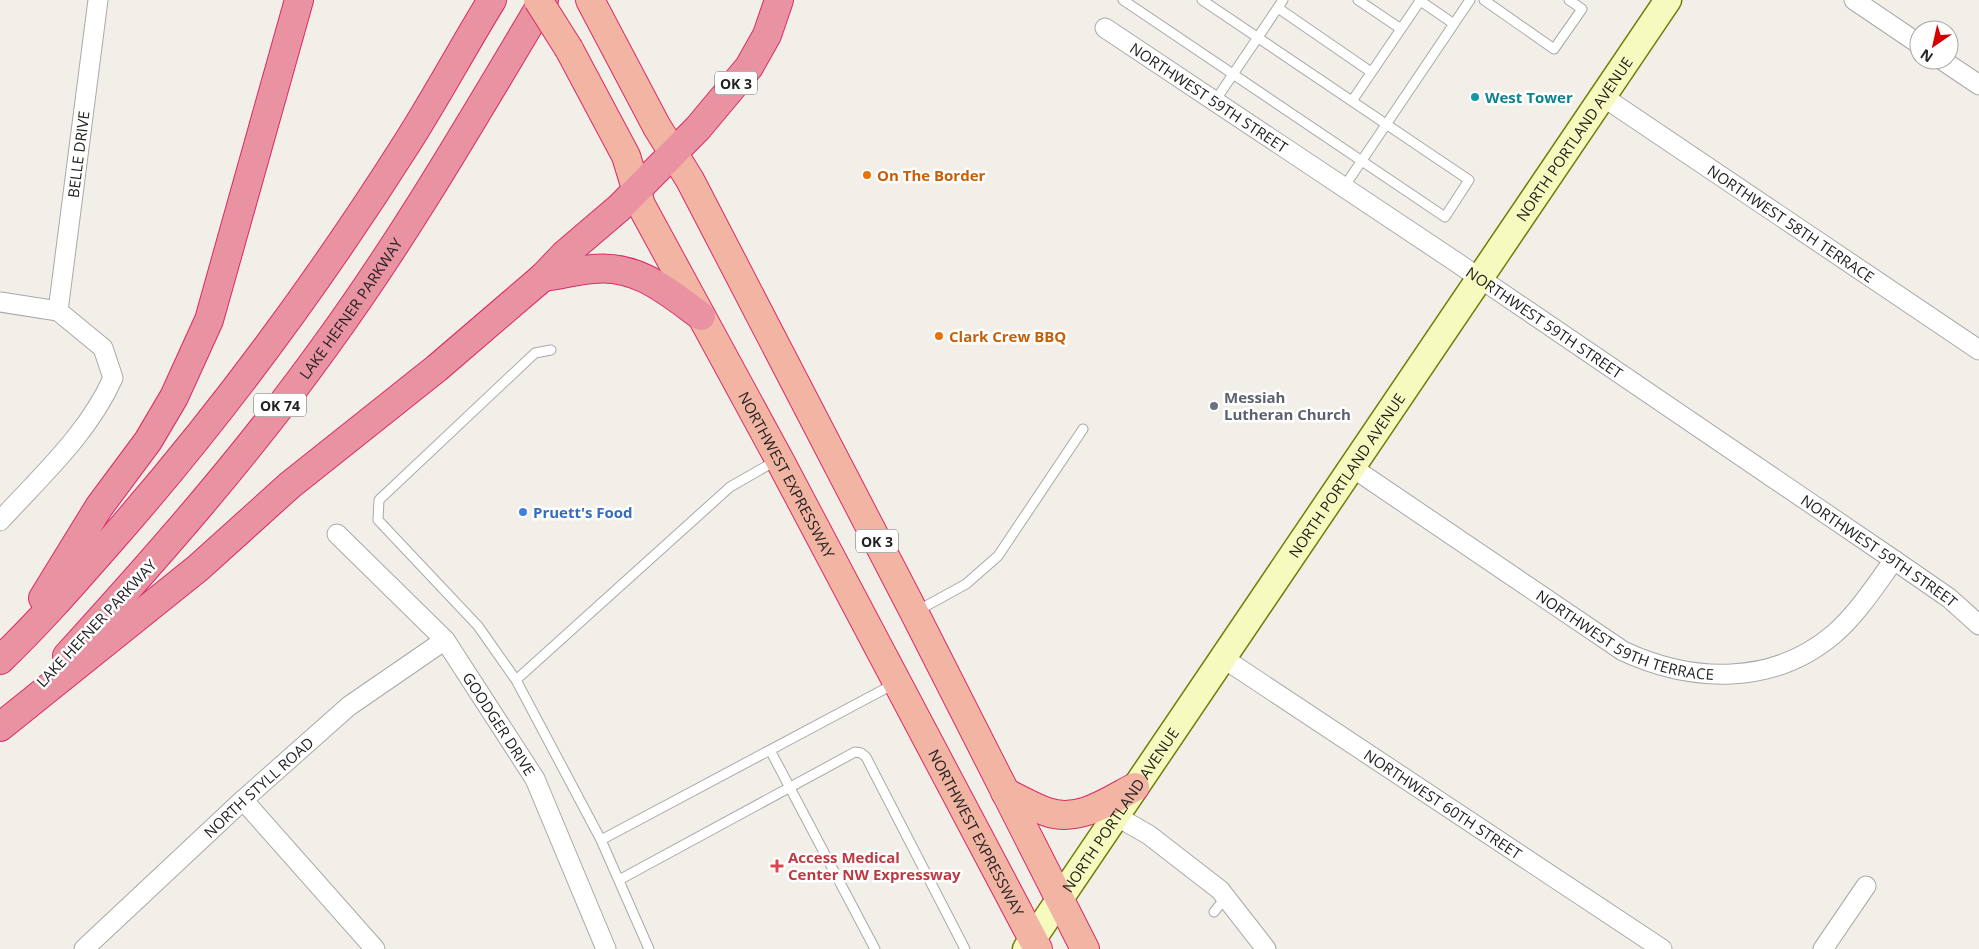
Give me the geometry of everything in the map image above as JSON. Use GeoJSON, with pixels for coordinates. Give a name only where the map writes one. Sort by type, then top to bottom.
{"type":"FeatureCollection","features":[{"type":"Feature","properties":{"kind":"highway"},"geometry":{"type":"LineString","coordinates":[[5,655],[99,507],[148,441],[174,397],[194,356],[209,320],[299,0]]}},
{"type":"Feature","properties":{"kind":"highway","name":"OK 74"},"geometry":{"type":"LineString","coordinates":[[5,655],[73,583],[166,478],[255,365],[339,247],[403,150],[492,0]]}},
{"type":"Feature","properties":{"kind":"highway","name":"NORTHWEST EXPRESSWAY"},"geometry":{"type":"LineString","coordinates":[[538,0],[569,49],[626,156],[642,205],[780,459],[1033,946]]}},
{"type":"Feature","properties":{"kind":"highway","name":"LAKE HEFNER PARKWAY"},"geometry":{"type":"LineString","coordinates":[[0,726],[62,662],[167,546],[242,455],[326,345],[399,238],[544,0]]}},
{"type":"Feature","properties":{"kind":"highway","name":"OK 3"},"geometry":{"type":"LineString","coordinates":[[778,0],[766,35],[749,67],[720,104],[673,153],[690,180],[914,612],[1085,949]]}},
{"type":"Feature","properties":{"kind":"highway"},"geometry":{"type":"LineString","coordinates":[[0,726],[198,568],[290,485],[437,368],[543,277],[637,190],[673,153],[657,127],[592,3]]}},
{"type":"Feature","properties":{"kind":"highway"},"geometry":{"type":"LineString","coordinates":[[543,277],[593,268],[613,268],[635,273],[657,283],[701,316]]}},
{"type":"Feature","properties":{"kind":"highway"},"geometry":{"type":"LineString","coordinates":[[1005,792],[1047,812],[1067,815],[1090,810],[1134,787]]}},
{"type":"Feature","properties":{"kind":"main road","name":"NORTH PORTLAND AVENUE"},"geometry":{"type":"LineString","coordinates":[[1033,946],[1134,787],[1353,468],[1663,2]]}},
{"type":"Feature","properties":{"kind":"street","name":"BELLE DRIVE"},"geometry":{"type":"LineString","coordinates":[[58,311],[98,0]]}},
{"type":"Feature","properties":{"kind":"street"},"geometry":{"type":"LineString","coordinates":[[1854,0],[1909,37]]}},
{"type":"Feature","properties":{"kind":"street","name":"NORTHWEST 59TH STREET"},"geometry":{"type":"LineString","coordinates":[[1105,28],[1894,560],[1948,598],[1979,625]]}},
{"type":"Feature","properties":{"kind":"street"},"geometry":{"type":"LineString","coordinates":[[1957,70],[1979,85]]}},
{"type":"Feature","properties":{"kind":"street","name":"NORTHWEST 58TH TERRACE"},"geometry":{"type":"LineString","coordinates":[[1602,96],[1979,350]]}},
{"type":"Feature","properties":{"kind":"street"},"geometry":{"type":"LineString","coordinates":[[0,302],[58,311],[103,348],[113,378],[102,402],[85,427],[0,521]]}},
{"type":"Feature","properties":{"kind":"street","name":"NORTHWEST 59TH TERRACE"},"geometry":{"type":"LineString","coordinates":[[1353,468],[1623,651],[1650,663],[1678,671],[1712,675],[1761,670],[1815,647],[1849,620],[1894,560]]}},
{"type":"Feature","properties":{"kind":"street","name":"GOODGER DRIVE"},"geometry":{"type":"LineString","coordinates":[[337,534],[445,640],[536,779],[606,949]]}},
{"type":"Feature","properties":{"kind":"street","name":"NORTH STYLL ROAD"},"geometry":{"type":"LineString","coordinates":[[84,949],[242,800],[349,706],[445,640]]}},
{"type":"Feature","properties":{"kind":"street","name":"NORTHWEST 60TH STREET"},"geometry":{"type":"LineString","coordinates":[[1223,658],[1662,949]]}},
{"type":"Feature","properties":{"kind":"street"},"geometry":{"type":"LineString","coordinates":[[242,800],[375,949]]}},
{"type":"Feature","properties":{"kind":"street"},"geometry":{"type":"LineString","coordinates":[[1116,816],[1149,835],[1220,890],[1266,949]]}},
{"type":"Feature","properties":{"kind":"street"},"geometry":{"type":"LineString","coordinates":[[1823,949],[1866,886]]}},
{"type":"Feature","properties":{"kind":"lane"},"geometry":{"type":"LineString","coordinates":[[1123,0],[1445,218],[1469,180],[1202,0]]}},
{"type":"Feature","properties":{"kind":"lane"},"geometry":{"type":"LineString","coordinates":[[1215,101],[1283,0]]}},
{"type":"Feature","properties":{"kind":"lane"},"geometry":{"type":"LineString","coordinates":[[1358,0],[1401,29]]}},
{"type":"Feature","properties":{"kind":"lane"},"geometry":{"type":"LineString","coordinates":[[1352,101],[1419,0],[1454,24]]}},
{"type":"Feature","properties":{"kind":"lane"},"geometry":{"type":"LineString","coordinates":[[1344,188],[1470,0]]}},
{"type":"Feature","properties":{"kind":"lane"},"geometry":{"type":"LineString","coordinates":[[1484,0],[1554,50],[1582,9],[1569,0]]}},
{"type":"Feature","properties":{"kind":"lane"},"geometry":{"type":"LineString","coordinates":[[1278,8],[1371,72]]}},
{"type":"Feature","properties":{"kind":"lane"},"geometry":{"type":"LineString","coordinates":[[551,350],[535,354],[379,500],[378,520],[478,626],[516,680],[602,840],[649,949]]}},
{"type":"Feature","properties":{"kind":"lane"},"geometry":{"type":"LineString","coordinates":[[914,612],[966,584],[998,556],[1083,429]]}},
{"type":"Feature","properties":{"kind":"lane"},"geometry":{"type":"LineString","coordinates":[[516,680],[730,487],[780,459]]}},
{"type":"Feature","properties":{"kind":"lane"},"geometry":{"type":"LineString","coordinates":[[602,840],[897,682]]}},
{"type":"Feature","properties":{"kind":"lane"},"geometry":{"type":"LineString","coordinates":[[770,750],[875,949]]}},
{"type":"Feature","properties":{"kind":"lane"},"geometry":{"type":"LineString","coordinates":[[619,880],[855,752],[861,753],[866,757],[965,949]]}},
{"type":"Feature","properties":{"kind":"lane"},"geometry":{"type":"LineString","coordinates":[[1214,912],[1226,897]]}},
{"type":"Feature","properties":{"kind":"place","name":"West Tower"},"geometry":{"type":"Point","coordinates":[1475,97]}},
{"type":"Feature","properties":{"kind":"place","name":"On The Border"},"geometry":{"type":"Point","coordinates":[867,175]}},
{"type":"Feature","properties":{"kind":"place","name":"Clark Crew BBQ"},"geometry":{"type":"Point","coordinates":[939,336]}},
{"type":"Feature","properties":{"kind":"place","name":"Messiah Lutheran Church"},"geometry":{"type":"Point","coordinates":[1214,406]}},
{"type":"Feature","properties":{"kind":"place","name":"Pruett's Food"},"geometry":{"type":"Point","coordinates":[523,512]}},
{"type":"Feature","properties":{"kind":"place","name":"Access Medical Center NW Expressway"},"geometry":{"type":"Point","coordinates":[777,866]}}]}
